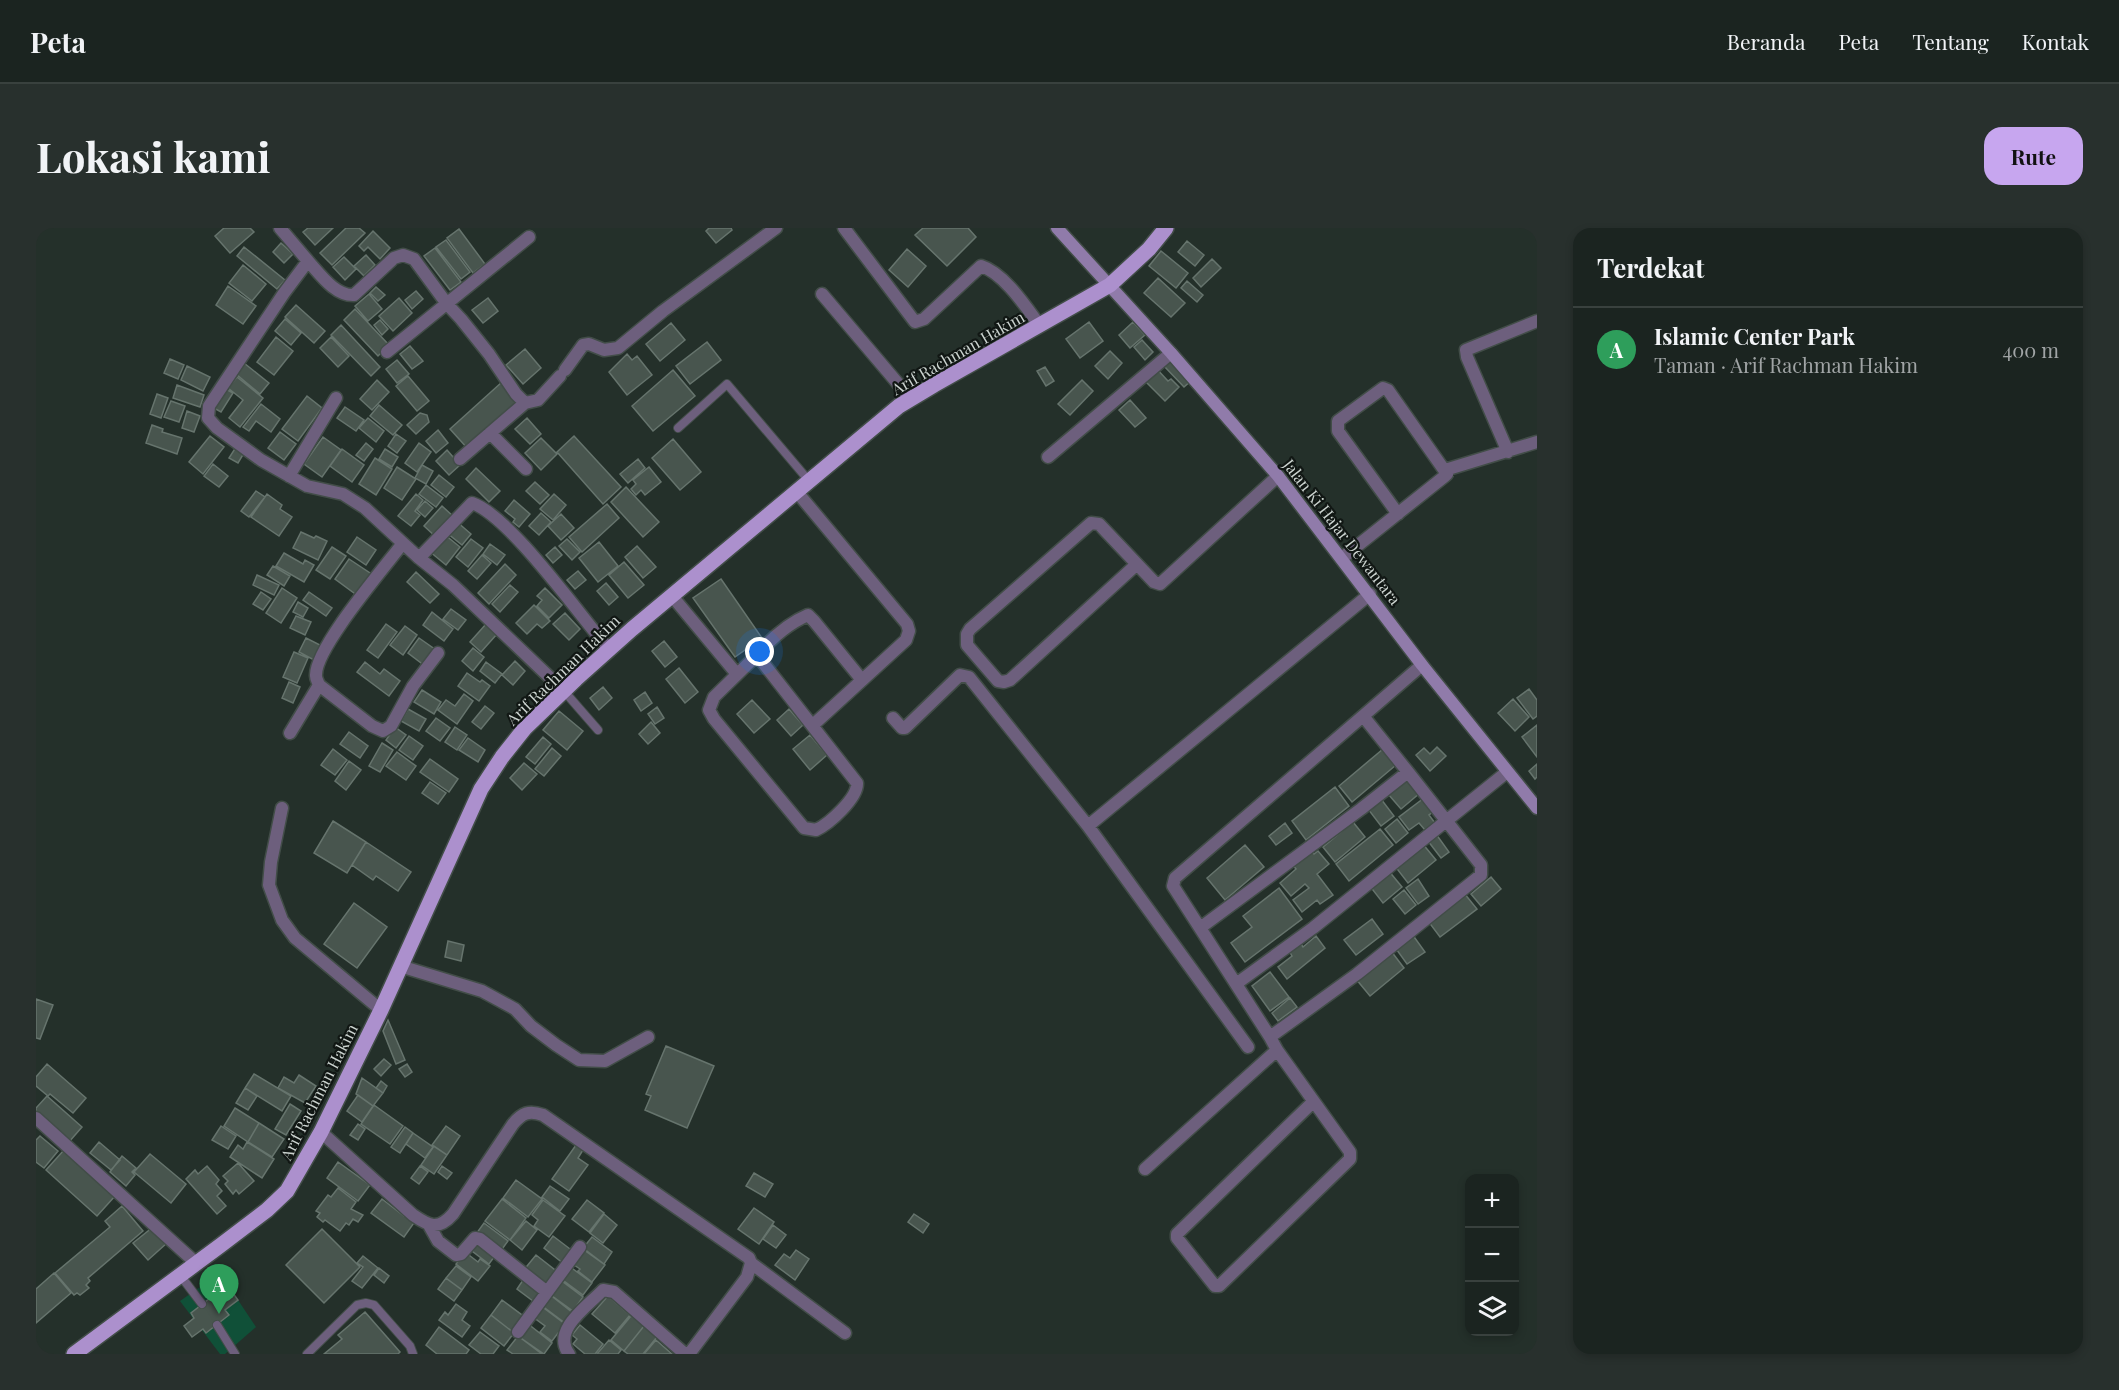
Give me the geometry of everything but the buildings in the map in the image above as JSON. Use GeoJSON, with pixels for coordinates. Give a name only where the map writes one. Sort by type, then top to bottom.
{"type":"FeatureCollection","features":[{"type":"Feature","properties":{"kind":"main road","name":"Arif Rachman Hakim"},"geometry":{"type":"LineString","coordinates":[[74,1354],[267,1210],[287,1191],[321,1132],[381,1011],[481,789],[525,728],[609,649],[899,406],[1110,285],[1149,249],[1166,228]]}},
{"type":"Feature","properties":{"kind":"street"},"geometry":{"type":"LineString","coordinates":[[280,228],[334,288],[348,295],[354,295],[394,258],[407,256],[420,266],[525,403]]}},
{"type":"Feature","properties":{"kind":"street"},"geometry":{"type":"LineString","coordinates":[[460,459],[525,403],[538,400],[583,345],[589,344],[604,351],[618,348],[663,311],[776,228]]}},
{"type":"Feature","properties":{"kind":"street"},"geometry":{"type":"LineString","coordinates":[[844,228],[915,321],[924,319],[981,266],[999,276],[1040,326]]}},
{"type":"Feature","properties":{"kind":"street","name":"Jalan Ki Hajar Dewantara"},"geometry":{"type":"LineString","coordinates":[[1057,228],[1171,353],[1278,476],[1422,664],[1537,808]]}},
{"type":"Feature","properties":{"kind":"street"},"geometry":{"type":"LineString","coordinates":[[387,352],[529,237]]}},
{"type":"Feature","properties":{"kind":"street"},"geometry":{"type":"LineString","coordinates":[[308,261],[208,406],[208,418],[217,428],[261,460],[307,486],[343,494],[365,508],[419,558],[453,585],[564,691]]}},
{"type":"Feature","properties":{"kind":"street"},"geometry":{"type":"LineString","coordinates":[[822,294],[911,399]]}},
{"type":"Feature","properties":{"kind":"street"},"geometry":{"type":"LineString","coordinates":[[1508,452],[1483,398],[1466,350],[1537,321]]}},
{"type":"Feature","properties":{"kind":"street"},"geometry":{"type":"LineString","coordinates":[[1048,457],[1171,353]]}},
{"type":"Feature","properties":{"kind":"street"},"geometry":{"type":"LineString","coordinates":[[1342,558],[1398,514],[1445,476],[1446,470],[1388,390],[1383,387],[1338,422],[1338,431],[1398,514]]}},
{"type":"Feature","properties":{"kind":"street"},"geometry":{"type":"LineString","coordinates":[[289,476],[336,398]]}},
{"type":"Feature","properties":{"kind":"street"},"geometry":{"type":"LineString","coordinates":[[490,433],[526,469]]}},
{"type":"Feature","properties":{"kind":"street"},"geometry":{"type":"LineString","coordinates":[[1446,470],[1537,442]]}},
{"type":"Feature","properties":{"kind":"street"},"geometry":{"type":"LineString","coordinates":[[1137,564],[1010,680],[998,681],[967,645],[967,634],[970,629],[1091,523],[1099,524],[1156,583],[1160,584],[1278,476]]}},
{"type":"Feature","properties":{"kind":"street"},"geometry":{"type":"LineString","coordinates":[[797,492],[909,631],[906,640],[813,725]]}},
{"type":"Feature","properties":{"kind":"street"},"geometry":{"type":"LineString","coordinates":[[419,558],[472,503],[478,505],[524,546],[609,649]]}},
{"type":"Feature","properties":{"kind":"street"},"geometry":{"type":"LineString","coordinates":[[403,543],[335,631],[315,675],[319,685],[372,726],[383,731],[391,726],[413,686],[438,653]]}},
{"type":"Feature","properties":{"kind":"street"},"geometry":{"type":"LineString","coordinates":[[1088,826],[1370,594]]}},
{"type":"Feature","properties":{"kind":"street"},"geometry":{"type":"LineString","coordinates":[[672,596],[736,673]]}},
{"type":"Feature","properties":{"kind":"street"},"geometry":{"type":"LineString","coordinates":[[757,655],[857,783],[857,788],[850,801],[820,828],[811,830],[804,828],[714,719],[709,710],[711,700],[765,646],[799,619],[808,615],[862,680]]}},
{"type":"Feature","properties":{"kind":"street"},"geometry":{"type":"LineString","coordinates":[[1313,1102],[1177,1234],[1177,1238],[1215,1286],[1220,1286],[1350,1159],[1350,1152],[1277,1050],[1173,886],[1175,878],[1422,664]]}},
{"type":"Feature","properties":{"kind":"street"},"geometry":{"type":"LineString","coordinates":[[893,718],[902,728],[905,728],[960,675],[967,675],[1088,826],[1248,1047]]}},
{"type":"Feature","properties":{"kind":"street"},"geometry":{"type":"LineString","coordinates":[[290,733],[319,685]]}},
{"type":"Feature","properties":{"kind":"street"},"geometry":{"type":"LineString","coordinates":[[1270,1037],[1357,974],[1479,878],[1483,872],[1481,865],[1447,820],[1363,716]]}},
{"type":"Feature","properties":{"kind":"street"},"geometry":{"type":"LineString","coordinates":[[1200,928],[1408,772]]}},
{"type":"Feature","properties":{"kind":"street"},"geometry":{"type":"LineString","coordinates":[[1236,984],[1312,928],[1508,772]]}},
{"type":"Feature","properties":{"kind":"street"},"geometry":{"type":"LineString","coordinates":[[282,808],[270,862],[269,885],[282,920],[295,938],[381,1011]]}},
{"type":"Feature","properties":{"kind":"street"},"geometry":{"type":"LineString","coordinates":[[400,966],[482,991],[515,1009],[539,1032],[579,1060],[605,1061],[648,1037]]}},
{"type":"Feature","properties":{"kind":"street"},"geometry":{"type":"LineString","coordinates":[[1145,1169],[1277,1050]]}},
{"type":"Feature","properties":{"kind":"street"},"geometry":{"type":"LineString","coordinates":[[429,1225],[447,1221],[521,1114],[535,1112],[555,1122],[741,1251],[751,1263],[845,1333]]}},
{"type":"Feature","properties":{"kind":"street"},"geometry":{"type":"LineString","coordinates":[[36,1118],[196,1263]]}},
{"type":"Feature","properties":{"kind":"street"},"geometry":{"type":"LineString","coordinates":[[321,1132],[413,1215],[429,1225],[438,1241],[456,1255],[464,1252],[475,1238],[480,1239],[547,1292]]}},
{"type":"Feature","properties":{"kind":"street"},"geometry":{"type":"LineString","coordinates":[[518,1332],[580,1247]]}},
{"type":"Feature","properties":{"kind":"street"},"geometry":{"type":"LineString","coordinates":[[690,1354],[747,1277],[751,1263]]}},
{"type":"Feature","properties":{"kind":"street"},"geometry":{"type":"LineString","coordinates":[[569,1354],[564,1347],[569,1324],[603,1290],[614,1292],[685,1354]]}},
{"type":"Feature","properties":{"kind":"lane"},"geometry":{"type":"LineString","coordinates":[[678,428],[727,384],[810,482]]}},
{"type":"Feature","properties":{"kind":"lane"},"geometry":{"type":"LineString","coordinates":[[564,691],[597,730]]}},
{"type":"Feature","properties":{"kind":"lane"},"geometry":{"type":"LineString","coordinates":[[180,1275],[202,1304]]}},
{"type":"Feature","properties":{"kind":"lane"},"geometry":{"type":"LineString","coordinates":[[307,1354],[357,1305],[366,1303],[374,1305],[410,1346],[413,1354]]}},
{"type":"Feature","properties":{"kind":"lane"},"geometry":{"type":"LineString","coordinates":[[217,1325],[235,1354]]}},
{"type":"Feature","properties":{"kind":"green space"},"geometry":{"type":"Polygon","coordinates":[[[220,1273],[256,1327],[225,1354],[220,1354],[180,1301],[220,1273]]]}},
{"type":"Feature","properties":{"kind":"place","name":"Islamic Center Park"},"geometry":{"type":"Point","coordinates":[219,1314]}}]}
